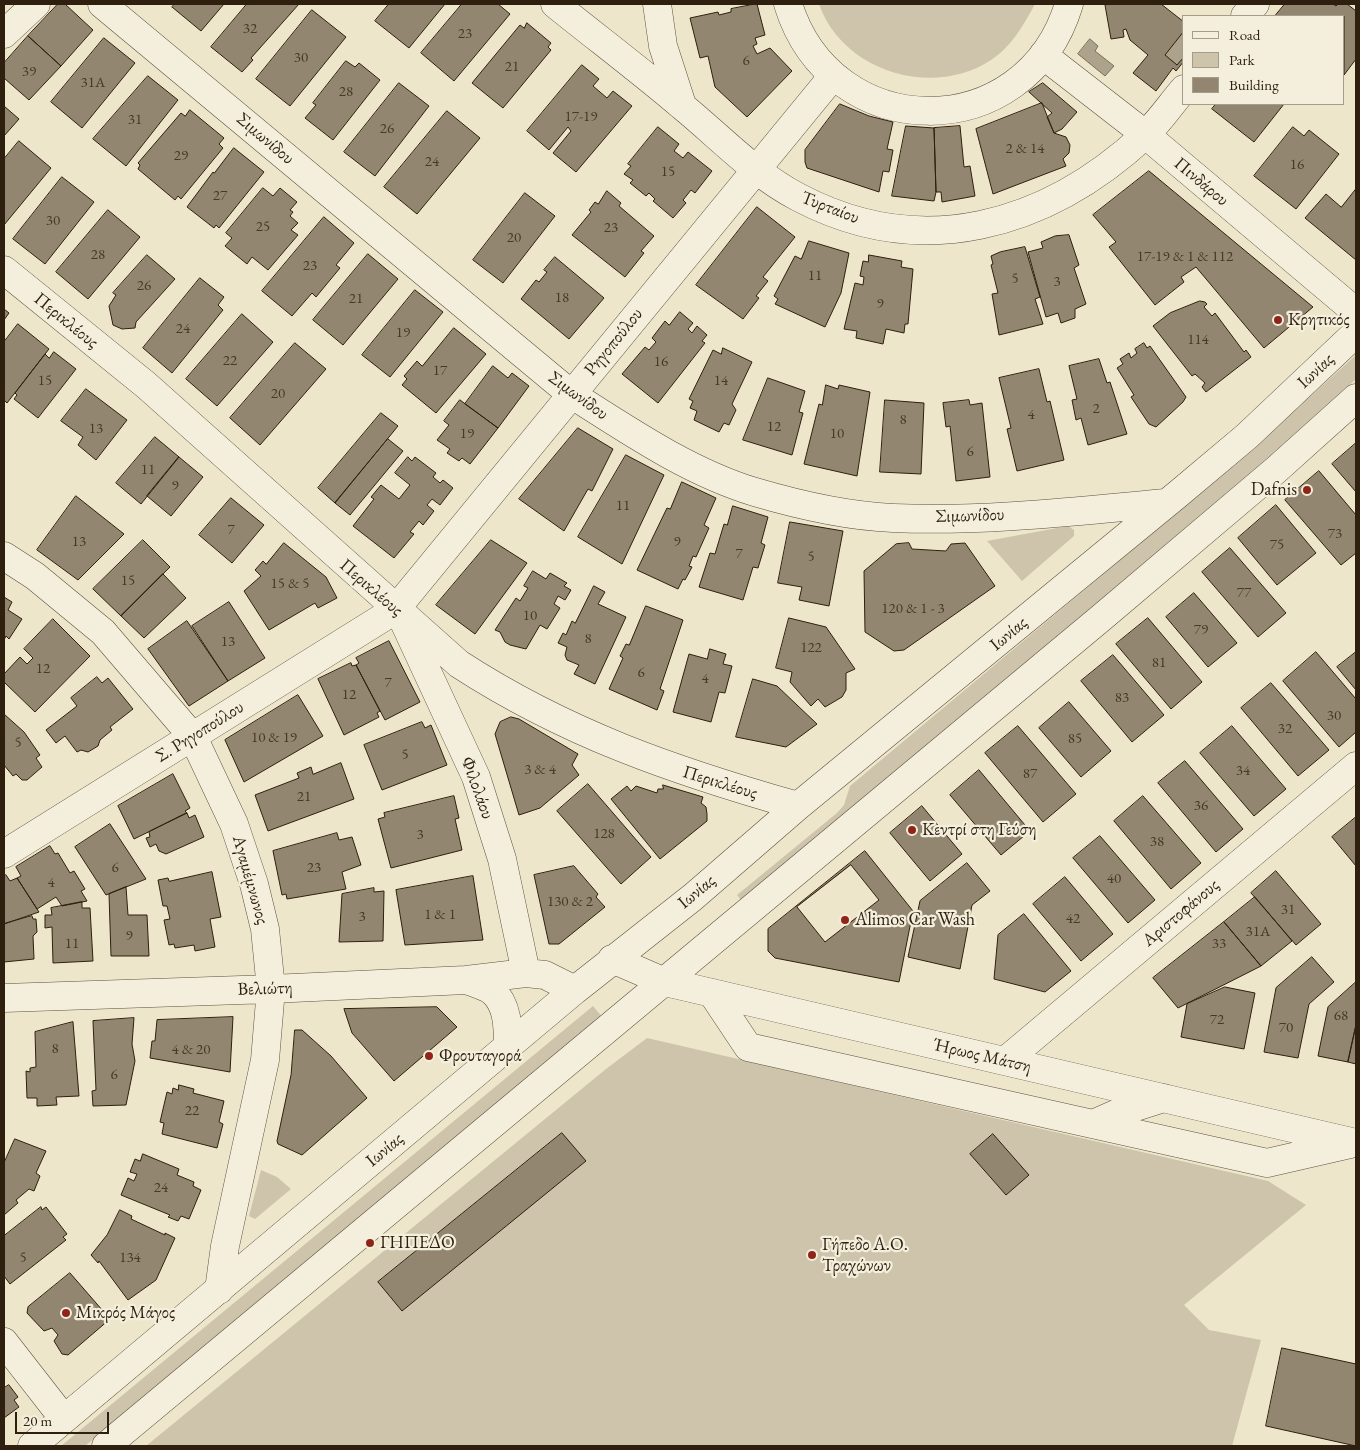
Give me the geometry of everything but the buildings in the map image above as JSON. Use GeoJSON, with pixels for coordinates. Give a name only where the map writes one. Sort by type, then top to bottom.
{"type":"FeatureCollection","features":[{"type":"Feature","properties":{"kind":"street"},"geometry":{"type":"LineString","coordinates":[[4,34],[36,4]]}},
{"type":"Feature","properties":{"kind":"street","name":"Σιμωνίδου"},"geometry":{"type":"LineString","coordinates":[[102,4],[572,394],[637,436],[694,467],[754,491],[828,510],[892,518],[979,517],[1166,503]]}},
{"type":"Feature","properties":{"kind":"street","name":"Τυρταίου"},"geometry":{"type":"LineString","coordinates":[[555,4],[682,105],[755,169],[797,197],[835,214],[905,231],[936,231],[995,221],[1037,208],[1110,165],[1146,135],[1182,91]]}},
{"type":"Feature","properties":{"kind":"street"},"geometry":{"type":"LineString","coordinates":[[656,4],[663,46],[682,105]]}},
{"type":"Feature","properties":{"kind":"street"},"geometry":{"type":"LineString","coordinates":[[788,4],[806,43],[833,76],[859,94],[888,106],[920,111],[943,111],[974,104],[996,95],[1016,82],[1043,55],[1057,34],[1069,4]]}},
{"type":"Feature","properties":{"kind":"street"},"geometry":{"type":"LineString","coordinates":[[1245,15],[1255,4]]}},
{"type":"Feature","properties":{"kind":"street","name":"Πινδάρου"},"geometry":{"type":"LineString","coordinates":[[1043,55],[1146,135],[1356,312]]}},
{"type":"Feature","properties":{"kind":"street","name":"Ρηγοπούλου"},"geometry":{"type":"LineString","coordinates":[[398,611],[572,394],[833,76]]}},
{"type":"Feature","properties":{"kind":"street","name":"Περικλέους"},"geometry":{"type":"LineString","coordinates":[[4,270],[146,385],[459,664],[505,694],[561,723],[680,771],[798,806]]}},
{"type":"Feature","properties":{"kind":"street","name":"Ιωνίας"},"geometry":{"type":"LineString","coordinates":[[32,1446],[612,959],[693,897],[798,806],[976,662],[1247,436],[1356,333]]}},
{"type":"Feature","properties":{"kind":"street"},"geometry":{"type":"LineString","coordinates":[[106,1446],[1109,612],[1271,474],[1356,398]]}},
{"type":"Feature","properties":{"kind":"street","name":"Αγαμέμνωνος"},"geometry":{"type":"LineString","coordinates":[[4,556],[34,576],[103,632],[192,736],[234,824],[254,884],[265,929],[271,989],[265,1060],[226,1237],[219,1290]]}},
{"type":"Feature","properties":{"kind":"street","name":"Σ. Ρηγοπούλου"},"geometry":{"type":"LineString","coordinates":[[4,854],[192,736],[398,611]]}},
{"type":"Feature","properties":{"kind":"street","name":"Φιλολάου"},"geometry":{"type":"LineString","coordinates":[[398,611],[476,777],[502,859],[526,973]]}},
{"type":"Feature","properties":{"kind":"street","name":"Αριστοφάνους"},"geometry":{"type":"LineString","coordinates":[[1005,1061],[1356,766]]}},
{"type":"Feature","properties":{"kind":"street","name":"Ήρωος Μάτση"},"geometry":{"type":"LineString","coordinates":[[612,959],[665,982],[1356,1142]]}},
{"type":"Feature","properties":{"kind":"street","name":"Βελιώτη"},"geometry":{"type":"LineString","coordinates":[[4,998],[466,980],[526,973],[544,975],[575,990]]}},
{"type":"Feature","properties":{"kind":"street"},"geometry":{"type":"LineString","coordinates":[[466,980],[492,991],[504,1008],[508,1024],[508,1047]]}},
{"type":"Feature","properties":{"kind":"street"},"geometry":{"type":"LineString","coordinates":[[712,993],[748,1047],[1267,1163],[1356,1142]]}},
{"type":"Feature","properties":{"kind":"street"},"geometry":{"type":"LineString","coordinates":[[1093,1124],[1120,1112],[1164,1098]]}},
{"type":"Feature","properties":{"kind":"street"},"geometry":{"type":"LineString","coordinates":[[4,1342],[64,1419]]}},
{"type":"Feature","properties":{"kind":"green space"},"geometry":{"type":"Polygon","coordinates":[[[819,4],[1035,4],[1016,35],[991,60],[968,72],[942,77],[917,77],[892,72],[868,61],[847,46],[831,27],[819,4]]]}},
{"type":"Feature","properties":{"kind":"green space"},"geometry":{"type":"Polygon","coordinates":[[[1356,355],[1356,379],[1312,421],[741,900],[737,895],[837,813],[844,805],[850,786],[1248,453],[1356,355]]]}},
{"type":"Feature","properties":{"kind":"green space"},"geometry":{"type":"Polygon","coordinates":[[[1068,526],[1074,530],[1074,536],[1022,581],[987,541],[1068,526]]]}},
{"type":"Feature","properties":{"kind":"green space"},"geometry":{"type":"Polygon","coordinates":[[[593,1006],[603,1018],[85,1446],[61,1446],[593,1006]]]}},
{"type":"Feature","properties":{"kind":"green space","name":"Γήπεδο Α.Ο. Τραχώνων"},"geometry":{"type":"Polygon","coordinates":[[[647,1038],[1268,1181],[1306,1205],[1184,1305],[1209,1330],[1261,1340],[1232,1446],[146,1446],[606,1069],[647,1038]]]}},
{"type":"Feature","properties":{"kind":"green space"},"geometry":{"type":"Polygon","coordinates":[[[261,1170],[277,1177],[291,1189],[255,1219],[249,1216],[261,1170]]]}},
{"type":"Feature","properties":{"kind":"shaded area"},"geometry":{"type":"Polygon","coordinates":[[[1182,34],[1182,59],[1177,65],[1165,55],[1182,34]]]}},
{"type":"Feature","properties":{"kind":"shaded area"},"geometry":{"type":"Polygon","coordinates":[[[1090,39],[1098,46],[1095,51],[1114,66],[1105,76],[1078,54],[1090,39]]]}},
{"type":"Feature","properties":{"kind":"place","name":"Κρητικός"},"geometry":{"type":"Point","coordinates":[1278,320]}},
{"type":"Feature","properties":{"kind":"place","name":"Dafnis"},"geometry":{"type":"Point","coordinates":[1307,490]}},
{"type":"Feature","properties":{"kind":"place","name":"Κεντρί στη Γεύση"},"geometry":{"type":"Point","coordinates":[912,830]}},
{"type":"Feature","properties":{"kind":"place","name":"Alimos Car Wash"},"geometry":{"type":"Point","coordinates":[845,920]}},
{"type":"Feature","properties":{"kind":"place","name":"Φρουταγορά"},"geometry":{"type":"Point","coordinates":[429,1056]}},
{"type":"Feature","properties":{"kind":"place","name":"ΓΗΠΕΔΟ"},"geometry":{"type":"Point","coordinates":[370,1243]}},
{"type":"Feature","properties":{"kind":"place","name":"Γήπεδο Α.Ο. Τραχώνων"},"geometry":{"type":"Point","coordinates":[812,1255]}},
{"type":"Feature","properties":{"kind":"place","name":"Μικρός Μάγος"},"geometry":{"type":"Point","coordinates":[66,1313]}}]}
